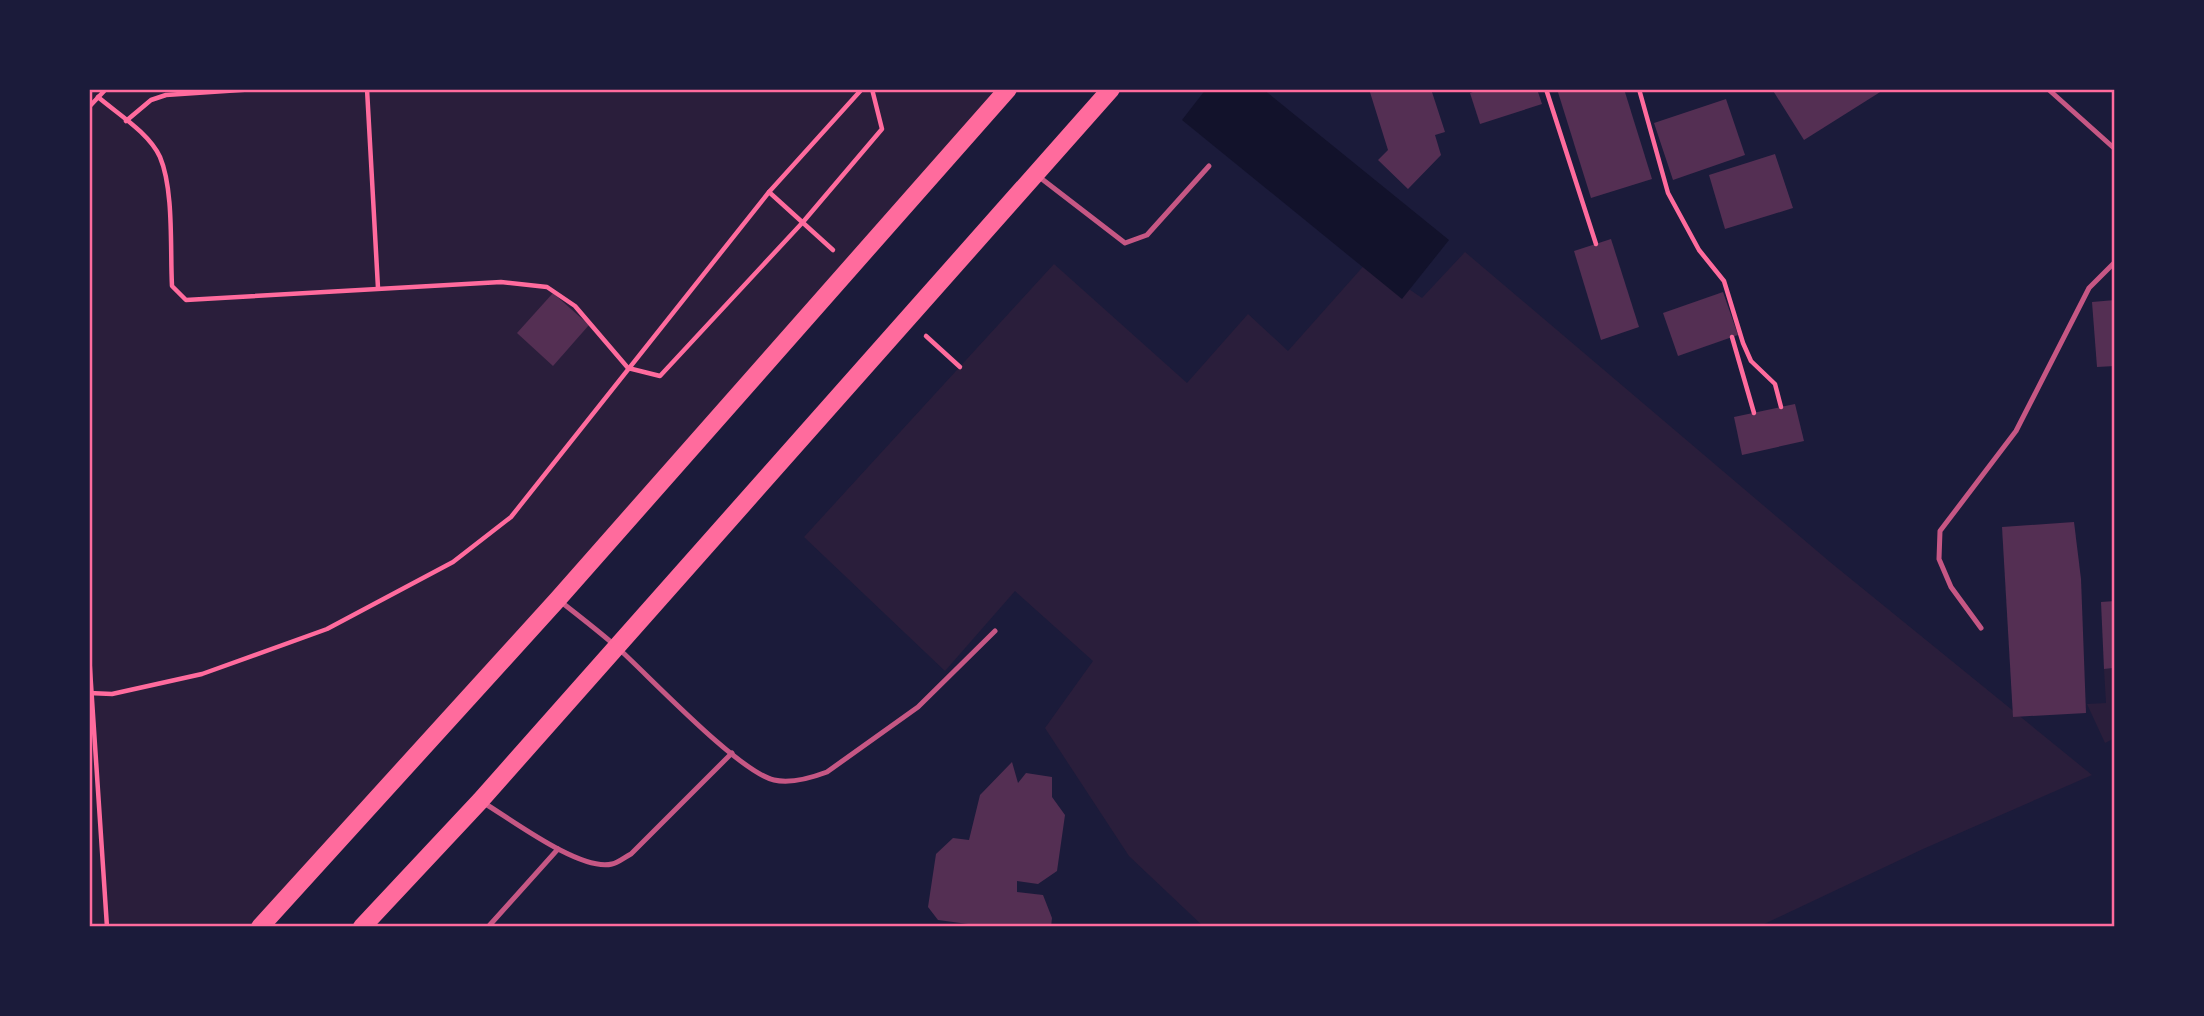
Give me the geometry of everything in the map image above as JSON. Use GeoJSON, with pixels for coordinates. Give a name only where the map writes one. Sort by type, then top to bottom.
{"type":"FeatureCollection","features":[{"type":"Feature","properties":{"kind":"main road"},"geometry":{"type":"LineString","coordinates":[[260,927],[558,599],[1008,89]]}},
{"type":"Feature","properties":{"kind":"main road"},"geometry":{"type":"LineString","coordinates":[[362,927],[617,648],[1111,89]]}},
{"type":"Feature","properties":{"kind":"lane"},"geometry":{"type":"LineString","coordinates":[[2048,89],[2115,149]]}},
{"type":"Feature","properties":{"kind":"lane"},"geometry":{"type":"LineString","coordinates":[[1035,174],[1125,243],[1147,235],[1209,166]]}},
{"type":"Feature","properties":{"kind":"lane"},"geometry":{"type":"LineString","coordinates":[[1981,628],[1951,587],[1939,559],[1940,531],[2016,431],[2089,288],[2115,262]]}},
{"type":"Feature","properties":{"kind":"lane"},"geometry":{"type":"LineString","coordinates":[[558,599],[617,648],[732,753],[760,774],[775,781],[810,778],[827,772],[918,707],[995,631]]}},
{"type":"Feature","properties":{"kind":"lane"},"geometry":{"type":"LineString","coordinates":[[480,801],[558,849],[591,864],[612,864],[631,854],[732,753]]}},
{"type":"Feature","properties":{"kind":"lane"},"geometry":{"type":"LineString","coordinates":[[488,927],[558,849]]}},
{"type":"Feature","properties":{"kind":"path"},"geometry":{"type":"LineString","coordinates":[[89,107],[106,89]]}},
{"type":"Feature","properties":{"kind":"path"},"geometry":{"type":"LineString","coordinates":[[126,121],[151,100],[166,95],[257,89]]}},
{"type":"Feature","properties":{"kind":"path"},"geometry":{"type":"LineString","coordinates":[[367,89],[378,288]]}},
{"type":"Feature","properties":{"kind":"path"},"geometry":{"type":"LineString","coordinates":[[91,694],[112,694],[202,674],[327,629],[453,562],[511,517],[769,192],[862,89]]}},
{"type":"Feature","properties":{"kind":"path"},"geometry":{"type":"LineString","coordinates":[[99,97],[159,156],[166,183],[172,286],[186,300],[501,282],[547,287],[575,306],[628,368],[660,376],[803,222],[882,129],[872,89]]}},
{"type":"Feature","properties":{"kind":"path"},"geometry":{"type":"LineString","coordinates":[[1546,89],[1596,244]]}},
{"type":"Feature","properties":{"kind":"path"},"geometry":{"type":"LineString","coordinates":[[1639,89],[1668,193],[1699,250],[1724,281],[1751,361],[1775,384],[1781,407]]}},
{"type":"Feature","properties":{"kind":"path"},"geometry":{"type":"LineString","coordinates":[[769,192],[851,267]]}},
{"type":"Feature","properties":{"kind":"path"},"geometry":{"type":"LineString","coordinates":[[907,319],[960,367]]}},
{"type":"Feature","properties":{"kind":"path"},"geometry":{"type":"LineString","coordinates":[[1732,337],[1754,413]]}},
{"type":"Feature","properties":{"kind":"path"},"geometry":{"type":"LineString","coordinates":[[89,654],[107,927]]}},
{"type":"Feature","properties":{"kind":"shaded area"},"geometry":{"type":"Polygon","coordinates":[[[89,89],[1005,89],[259,927],[89,927],[89,89]]]}},
{"type":"Feature","properties":{"kind":"shaded area"},"geometry":{"type":"Polygon","coordinates":[[[1206,89],[1263,89],[1449,240],[1402,299],[1182,120],[1206,89]]]}},
{"type":"Feature","properties":{"kind":"shaded area"},"geometry":{"type":"Polygon","coordinates":[[[1465,252],[1830,562],[2092,775],[1923,849],[1758,927],[1204,927],[1129,856],[1045,728],[1093,661],[1015,591],[945,671],[804,537],[1054,264],[1187,383],[1248,314],[1288,351],[1368,261],[1422,298],[1465,252]]]}},
{"type":"Feature","properties":{"kind":"shaded area"},"geometry":{"type":"Polygon","coordinates":[[[2104,669],[2115,669],[2115,738],[2105,743],[2087,704],[2106,703],[2104,669]]]}},
{"type":"Feature","properties":{"kind":"building"},"geometry":{"type":"Polygon","coordinates":[[[1369,89],[1431,89],[1445,132],[1435,135],[1441,155],[1408,189],[1378,160],[1388,150],[1369,89]]]}},
{"type":"Feature","properties":{"kind":"building"},"geometry":{"type":"Polygon","coordinates":[[[1481,89],[1537,89],[1542,104],[1480,124],[1470,93],[1481,89]]]}},
{"type":"Feature","properties":{"kind":"building"},"geometry":{"type":"Polygon","coordinates":[[[1557,89],[1624,89],[1652,179],[1591,198],[1557,89]]]}},
{"type":"Feature","properties":{"kind":"building"},"geometry":{"type":"Polygon","coordinates":[[[1772,89],[1885,89],[1804,140],[1772,89]]]}},
{"type":"Feature","properties":{"kind":"building"},"geometry":{"type":"Polygon","coordinates":[[[1726,99],[1745,155],[1673,180],[1654,123],[1726,99]]]}},
{"type":"Feature","properties":{"kind":"building"},"geometry":{"type":"Polygon","coordinates":[[[1775,154],[1793,208],[1725,229],[1709,175],[1775,154]]]}},
{"type":"Feature","properties":{"kind":"building"},"geometry":{"type":"Polygon","coordinates":[[[1611,239],[1639,327],[1601,340],[1574,251],[1611,239]]]}},
{"type":"Feature","properties":{"kind":"building"},"geometry":{"type":"Polygon","coordinates":[[[1723,292],[1738,335],[1678,356],[1663,313],[1723,292]]]}},
{"type":"Feature","properties":{"kind":"building"},"geometry":{"type":"Polygon","coordinates":[[[553,293],[589,325],[553,366],[517,333],[553,293]]]}},
{"type":"Feature","properties":{"kind":"building"},"geometry":{"type":"Polygon","coordinates":[[[2115,300],[2115,366],[2097,367],[2092,302],[2115,300]]]}},
{"type":"Feature","properties":{"kind":"building"},"geometry":{"type":"Polygon","coordinates":[[[1795,404],[1804,441],[1742,455],[1734,417],[1795,404]]]}},
{"type":"Feature","properties":{"kind":"building"},"geometry":{"type":"Polygon","coordinates":[[[2074,522],[2081,579],[2086,713],[2013,717],[2002,527],[2074,522]]]}},
{"type":"Feature","properties":{"kind":"building"},"geometry":{"type":"Polygon","coordinates":[[[2115,601],[2115,668],[2104,669],[2101,602],[2115,601]]]}},
{"type":"Feature","properties":{"kind":"building"},"geometry":{"type":"Polygon","coordinates":[[[1012,762],[1018,783],[1026,773],[1052,777],[1052,797],[1065,815],[1057,871],[1038,884],[1017,881],[1017,892],[1043,895],[1052,918],[1051,927],[967,927],[968,924],[938,920],[928,907],[936,854],[953,838],[969,840],[980,795],[1012,762]]]}}]}
